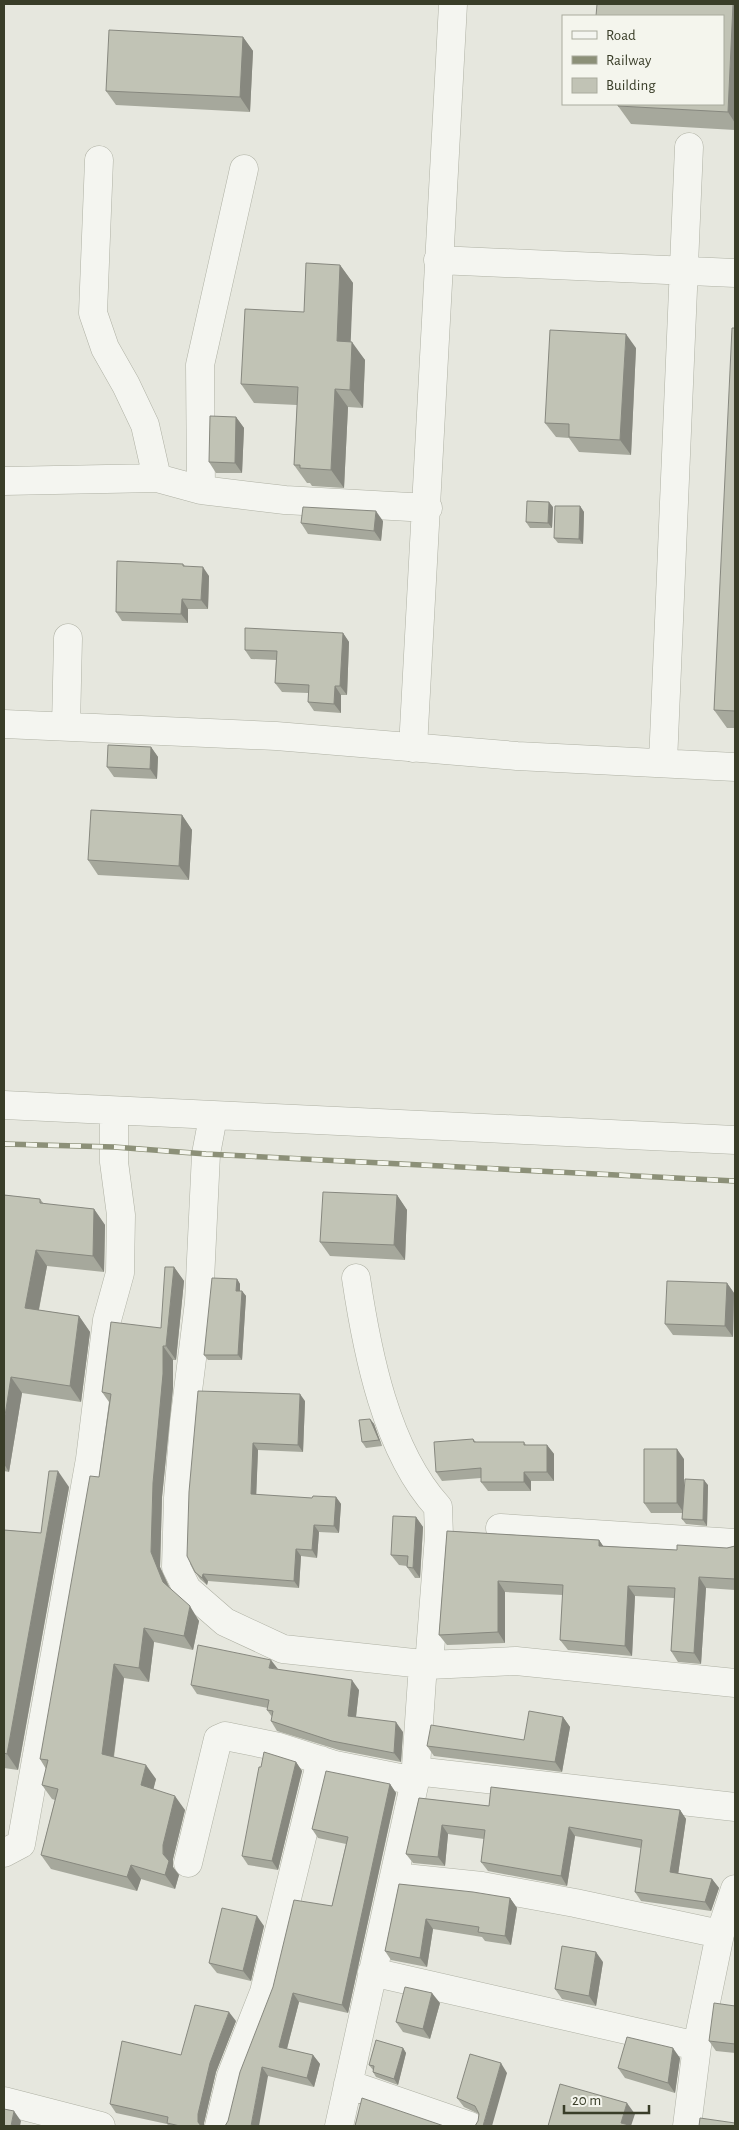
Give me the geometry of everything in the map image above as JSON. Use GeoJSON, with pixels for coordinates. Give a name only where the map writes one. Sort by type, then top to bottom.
{"type":"FeatureCollection","features":[{"type":"Feature","properties":{"kind":"street"},"geometry":{"type":"LineString","coordinates":[[414,748],[428,508],[438,260],[453,4]]}},
{"type":"Feature","properties":{"kind":"street"},"geometry":{"type":"LineString","coordinates":[[663,763],[689,147]]}},
{"type":"Feature","properties":{"kind":"street"},"geometry":{"type":"LineString","coordinates":[[99,160],[93,313],[105,348],[145,425],[157,478]]}},
{"type":"Feature","properties":{"kind":"street"},"geometry":{"type":"LineString","coordinates":[[201,490],[200,365],[244,169]]}},
{"type":"Feature","properties":{"kind":"street"},"geometry":{"type":"LineString","coordinates":[[438,260],[735,273]]}},
{"type":"Feature","properties":{"kind":"street"},"geometry":{"type":"LineString","coordinates":[[4,481],[157,478],[201,490],[285,500],[428,508]]}},
{"type":"Feature","properties":{"kind":"street"},"geometry":{"type":"LineString","coordinates":[[66,726],[68,638]]}},
{"type":"Feature","properties":{"kind":"street"},"geometry":{"type":"LineString","coordinates":[[4,724],[276,736],[414,748],[735,767]]}},
{"type":"Feature","properties":{"kind":"street"},"geometry":{"type":"LineString","coordinates":[[4,1105],[213,1117],[735,1140]]}},
{"type":"Feature","properties":{"kind":"street"},"geometry":{"type":"LineString","coordinates":[[4,1853],[20,1844],[90,1460],[107,1320],[120,1273],[121,1215],[114,1162],[114,1112]]}},
{"type":"Feature","properties":{"kind":"street"},"geometry":{"type":"LineString","coordinates":[[213,1117],[206,1154],[199,1302],[184,1422],[178,1498],[176,1567],[187,1589],[225,1622],[282,1649],[426,1665],[516,1661],[735,1683]]}},
{"type":"Feature","properties":{"kind":"street"},"geometry":{"type":"LineString","coordinates":[[339,2126],[395,1876],[415,1776],[439,1536],[438,1507],[424,1492],[412,1470],[374,1378],[365,1338],[356,1278]]}},
{"type":"Feature","properties":{"kind":"street"},"geometry":{"type":"LineString","coordinates":[[500,1528],[735,1544]]}},
{"type":"Feature","properties":{"kind":"street"},"geometry":{"type":"LineString","coordinates":[[188,1863],[218,1739],[233,1736],[321,1760],[415,1776],[735,1807]]}},
{"type":"Feature","properties":{"kind":"street"},"geometry":{"type":"LineString","coordinates":[[219,2126],[231,2076],[264,1992],[321,1760]]}},
{"type":"Feature","properties":{"kind":"street"},"geometry":{"type":"LineString","coordinates":[[395,1876],[491,1887],[575,1902],[720,1934]]}},
{"type":"Feature","properties":{"kind":"street"},"geometry":{"type":"LineString","coordinates":[[687,2126],[697,2046],[720,1934],[735,1889]]}},
{"type":"Feature","properties":{"kind":"street"},"geometry":{"type":"LineString","coordinates":[[372,1972],[697,2046]]}},
{"type":"Feature","properties":{"kind":"street"},"geometry":{"type":"LineString","coordinates":[[348,2084],[470,2126]]}},
{"type":"Feature","properties":{"kind":"street"},"geometry":{"type":"LineString","coordinates":[[4,2101],[102,2126]]}},
{"type":"Feature","properties":{"kind":"building"},"geometry":{"type":"Polygon","coordinates":[[[597,4],[733,4],[728,112],[618,106],[724,105],[724,15],[596,15],[597,4]]]}},
{"type":"Feature","properties":{"kind":"building"},"geometry":{"type":"Polygon","coordinates":[[[109,30],[243,37],[240,97],[106,91],[109,30]]]}},
{"type":"Feature","properties":{"kind":"building"},"geometry":{"type":"Polygon","coordinates":[[[306,263],[340,265],[337,341],[352,342],[350,390],[335,389],[331,470],[300,468],[300,465],[294,465],[298,387],[241,384],[245,309],[304,312],[306,263]]]}},
{"type":"Feature","properties":{"kind":"building"},"geometry":{"type":"Polygon","coordinates":[[[732,328],[735,328],[735,711],[714,710],[732,328]]]}},
{"type":"Feature","properties":{"kind":"building"},"geometry":{"type":"Polygon","coordinates":[[[550,330],[626,334],[620,440],[569,437],[569,424],[545,423],[550,330]]]}},
{"type":"Feature","properties":{"kind":"building"},"geometry":{"type":"Polygon","coordinates":[[[210,416],[236,417],[235,463],[209,462],[210,416]]]}},
{"type":"Feature","properties":{"kind":"building"},"geometry":{"type":"Polygon","coordinates":[[[527,501],[549,502],[548,523],[526,522],[527,501]]]}},
{"type":"Feature","properties":{"kind":"building"},"geometry":{"type":"Polygon","coordinates":[[[555,506],[580,506],[579,539],[554,538],[555,506]]]}},
{"type":"Feature","properties":{"kind":"building"},"geometry":{"type":"Polygon","coordinates":[[[303,507],[376,511],[374,531],[301,523],[303,507]]]}},
{"type":"Feature","properties":{"kind":"building"},"geometry":{"type":"Polygon","coordinates":[[[117,561],[183,564],[183,566],[203,567],[201,600],[182,599],[181,614],[116,612],[117,561]]]}},
{"type":"Feature","properties":{"kind":"building"},"geometry":{"type":"Polygon","coordinates":[[[245,628],[343,633],[340,686],[335,686],[334,704],[308,702],[309,685],[275,683],[277,651],[245,650],[245,628]]]}},
{"type":"Feature","properties":{"kind":"building"},"geometry":{"type":"Polygon","coordinates":[[[108,745],[151,747],[150,769],[107,767],[108,745]]]}},
{"type":"Feature","properties":{"kind":"building"},"geometry":{"type":"Polygon","coordinates":[[[91,810],[182,815],[179,866],[88,860],[91,810]]]}},
{"type":"Feature","properties":{"kind":"building"},"geometry":{"type":"Polygon","coordinates":[[[323,1192],[397,1195],[394,1245],[320,1242],[323,1192]]]}},
{"type":"Feature","properties":{"kind":"building"},"geometry":{"type":"Polygon","coordinates":[[[4,1195],[40,1199],[40,1203],[94,1209],[93,1256],[36,1250],[25,1308],[79,1316],[70,1386],[11,1377],[4,1422],[4,1195]]]}},
{"type":"Feature","properties":{"kind":"building"},"geometry":{"type":"Polygon","coordinates":[[[165,1267],[174,1267],[166,1346],[163,1346],[163,1374],[153,1483],[151,1552],[163,1582],[190,1606],[184,1636],[144,1628],[139,1668],[114,1664],[102,1754],[146,1765],[141,1785],[175,1796],[163,1845],[163,1854],[169,1861],[165,1875],[131,1865],[127,1877],[41,1855],[58,1789],[42,1785],[48,1760],[40,1759],[90,1476],[99,1477],[111,1394],[102,1392],[111,1322],[161,1328],[165,1267]]]}},
{"type":"Feature","properties":{"kind":"building"},"geometry":{"type":"Polygon","coordinates":[[[212,1278],[237,1279],[236,1291],[242,1291],[238,1355],[204,1355],[212,1278]]]}},
{"type":"Feature","properties":{"kind":"building"},"geometry":{"type":"Polygon","coordinates":[[[667,1281],[727,1283],[725,1326],[665,1324],[667,1281]]]}},
{"type":"Feature","properties":{"kind":"building"},"geometry":{"type":"Polygon","coordinates":[[[198,1391],[300,1394],[298,1445],[253,1443],[251,1494],[312,1498],[313,1496],[336,1497],[334,1526],[314,1525],[312,1550],[296,1549],[294,1581],[203,1574],[202,1578],[195,1572],[187,1556],[189,1492],[198,1391]]]}},
{"type":"Feature","properties":{"kind":"building"},"geometry":{"type":"Polygon","coordinates":[[[370,1419],[379,1440],[362,1442],[359,1420],[370,1419]]]}},
{"type":"Feature","properties":{"kind":"building"},"geometry":{"type":"Polygon","coordinates":[[[473,1439],[474,1442],[524,1442],[524,1445],[547,1445],[547,1472],[524,1472],[524,1482],[481,1482],[481,1468],[436,1472],[434,1442],[473,1439]]]}},
{"type":"Feature","properties":{"kind":"building"},"geometry":{"type":"Polygon","coordinates":[[[644,1449],[677,1449],[677,1503],[644,1503],[644,1449]]]}},
{"type":"Feature","properties":{"kind":"building"},"geometry":{"type":"Polygon","coordinates":[[[49,1471],[58,1471],[7,1754],[4,1753],[4,1530],[41,1533],[49,1471]]]}},
{"type":"Feature","properties":{"kind":"building"},"geometry":{"type":"Polygon","coordinates":[[[685,1479],[704,1480],[703,1520],[682,1519],[685,1479]]]}},
{"type":"Feature","properties":{"kind":"building"},"geometry":{"type":"Polygon","coordinates":[[[393,1516],[416,1517],[413,1568],[407,1567],[408,1556],[391,1555],[393,1516]]]}},
{"type":"Feature","properties":{"kind":"building"},"geometry":{"type":"Polygon","coordinates":[[[447,1531],[599,1540],[599,1546],[677,1550],[677,1545],[727,1548],[735,1546],[735,1579],[699,1577],[694,1653],[671,1651],[675,1588],[628,1586],[625,1646],[560,1640],[563,1585],[498,1581],[498,1632],[439,1635],[447,1531]]]}},
{"type":"Feature","properties":{"kind":"building"},"geometry":{"type":"Polygon","coordinates":[[[198,1645],[271,1660],[269,1668],[352,1680],[348,1716],[396,1722],[394,1753],[332,1741],[271,1721],[273,1711],[267,1710],[269,1700],[191,1685],[198,1645]]]}},
{"type":"Feature","properties":{"kind":"building"},"geometry":{"type":"Polygon","coordinates":[[[529,1711],[563,1717],[555,1762],[427,1746],[431,1725],[524,1740],[529,1711]]]}},
{"type":"Feature","properties":{"kind":"building"},"geometry":{"type":"Polygon","coordinates":[[[264,1752],[296,1762],[272,1861],[242,1856],[259,1767],[261,1767],[264,1752]]]}},
{"type":"Feature","properties":{"kind":"building"},"geometry":{"type":"Polygon","coordinates":[[[326,1771],[390,1784],[342,2005],[293,1993],[279,2047],[313,2055],[307,2078],[262,2067],[251,2126],[225,2126],[228,2121],[240,2072],[273,1987],[294,1900],[332,1906],[348,1837],[312,1829],[326,1771]]]}},
{"type":"Feature","properties":{"kind":"building"},"geometry":{"type":"Polygon","coordinates":[[[491,1787],[680,1810],[670,1872],[712,1879],[705,1902],[635,1892],[642,1840],[569,1827],[561,1876],[481,1862],[485,1830],[442,1825],[438,1857],[406,1854],[419,1798],[489,1806],[491,1787]]]}},
{"type":"Feature","properties":{"kind":"building"},"geometry":{"type":"Polygon","coordinates":[[[399,1884],[510,1898],[505,1936],[478,1932],[479,1927],[426,1919],[420,1958],[385,1951],[399,1884]]]}},
{"type":"Feature","properties":{"kind":"building"},"geometry":{"type":"Polygon","coordinates":[[[222,1908],[257,1916],[243,1971],[209,1963],[222,1908]]]}},
{"type":"Feature","properties":{"kind":"building"},"geometry":{"type":"Polygon","coordinates":[[[562,1946],[596,1952],[589,1996],[555,1989],[562,1946]]]}},
{"type":"Feature","properties":{"kind":"building"},"geometry":{"type":"Polygon","coordinates":[[[405,1987],[432,1993],[423,2029],[396,2022],[405,1987]]]}},
{"type":"Feature","properties":{"kind":"building"},"geometry":{"type":"Polygon","coordinates":[[[714,2003],[735,2006],[735,2044],[709,2041],[714,2003]]]}},
{"type":"Feature","properties":{"kind":"building"},"geometry":{"type":"Polygon","coordinates":[[[195,2005],[229,2012],[210,2063],[198,2114],[198,2122],[201,2126],[180,2126],[167,2123],[168,2117],[110,2104],[122,2041],[181,2055],[195,2005]]]}},
{"type":"Feature","properties":{"kind":"building"},"geometry":{"type":"Polygon","coordinates":[[[627,2037],[673,2048],[668,2083],[618,2068],[627,2037]]]}},
{"type":"Feature","properties":{"kind":"building"},"geometry":{"type":"Polygon","coordinates":[[[376,2040],[403,2048],[394,2079],[373,2072],[374,2066],[369,2065],[376,2040]]]}},
{"type":"Feature","properties":{"kind":"building"},"geometry":{"type":"Polygon","coordinates":[[[470,2054],[501,2063],[483,2126],[475,2126],[479,2114],[475,2106],[457,2098],[470,2054]]]}},
{"type":"Feature","properties":{"kind":"building"},"geometry":{"type":"Polygon","coordinates":[[[560,2084],[627,2103],[621,2123],[633,2126],[548,2126],[560,2084]]]}},
{"type":"Feature","properties":{"kind":"building"},"geometry":{"type":"Polygon","coordinates":[[[362,2098],[444,2126],[355,2126],[362,2098]]]}},
{"type":"Feature","properties":{"kind":"building"},"geometry":{"type":"Polygon","coordinates":[[[4,2109],[14,2111],[11,2126],[4,2126],[4,2109]]]}},
{"type":"Feature","properties":{"kind":"building"},"geometry":{"type":"Polygon","coordinates":[[[700,2118],[735,2123],[735,2126],[699,2126],[700,2118]]]}},
{"type":"Feature","properties":{"kind":"railway"},"geometry":{"type":"LineString","coordinates":[[4,1144],[114,1147],[206,1154],[735,1181]]}}]}
